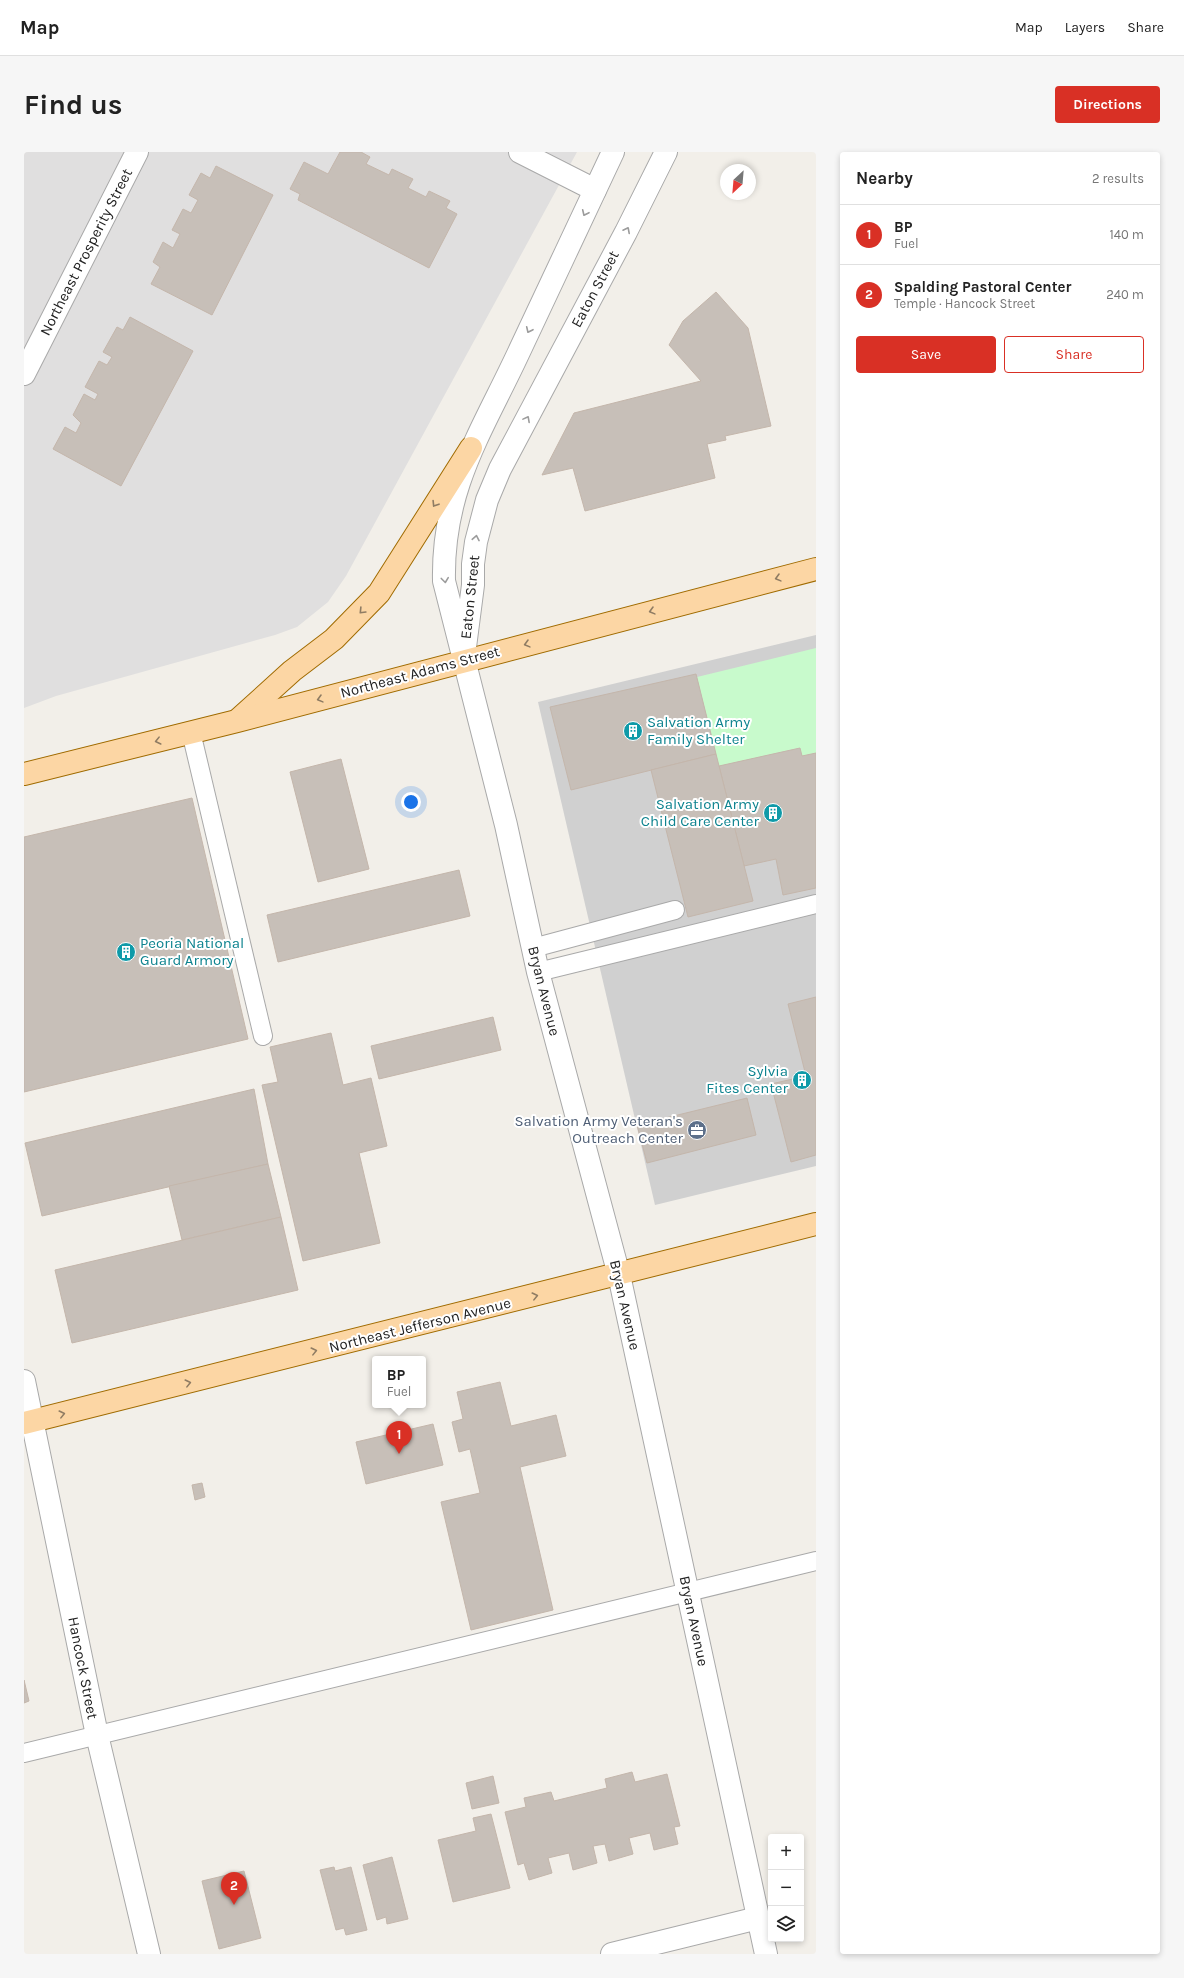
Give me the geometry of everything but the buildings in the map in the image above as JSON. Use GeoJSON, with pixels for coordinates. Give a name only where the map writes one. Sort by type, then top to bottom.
{"type":"FeatureCollection","features":[{"type":"Feature","properties":{"kind":"main road"},"geometry":{"type":"LineString","coordinates":[[237,721],[292,671],[334,639],[379,593],[471,448]]}},
{"type":"Feature","properties":{"kind":"main road","name":"Northeast Adams Street"},"geometry":{"type":"LineString","coordinates":[[24,774],[237,721],[463,660],[816,568]]}},
{"type":"Feature","properties":{"kind":"main road","name":"Northeast Jefferson Avenue"},"geometry":{"type":"LineString","coordinates":[[29,1422],[619,1275],[816,1224]]}},
{"type":"Feature","properties":{"kind":"street","name":"Northeast Prosperity Street"},"geometry":{"type":"LineString","coordinates":[[24,374],[137,152]]}},
{"type":"Feature","properties":{"kind":"street"},"geometry":{"type":"LineString","coordinates":[[520,152],[595,190]]}},
{"type":"Feature","properties":{"kind":"street","name":"Eaton Street"},"geometry":{"type":"LineString","coordinates":[[463,660],[444,581],[443,553],[449,519],[461,473],[471,448],[517,357],[613,152]]}},
{"type":"Feature","properties":{"kind":"street","name":"Eaton Street"},"geometry":{"type":"LineString","coordinates":[[463,660],[473,585],[473,564],[476,542],[487,500],[504,462],[626,232],[666,152]]}},
{"type":"Feature","properties":{"kind":"street","name":"Bryan Avenue"},"geometry":{"type":"LineString","coordinates":[[463,660],[506,825],[538,972],[619,1275],[766,1954]]}},
{"type":"Feature","properties":{"kind":"street","name":"Hancock Street"},"geometry":{"type":"LineString","coordinates":[[24,1381],[29,1422],[97,1735],[149,1954]]}},
{"type":"Feature","properties":{"kind":"street"},"geometry":{"type":"LineString","coordinates":[[612,1954],[758,1918]]}},
{"type":"Feature","properties":{"kind":"lane"},"geometry":{"type":"LineString","coordinates":[[191,732],[263,1036]]}},
{"type":"Feature","properties":{"kind":"lane"},"geometry":{"type":"LineString","coordinates":[[538,972],[816,904]]}},
{"type":"Feature","properties":{"kind":"lane"},"geometry":{"type":"LineString","coordinates":[[533,948],[675,910]]}},
{"type":"Feature","properties":{"kind":"lane"},"geometry":{"type":"LineString","coordinates":[[24,1753],[816,1561]]}},
{"type":"Feature","properties":{"kind":"shaded area"},"geometry":{"type":"Polygon","coordinates":[[[24,152],[577,152],[346,576],[328,602],[297,627],[275,635],[56,696],[24,708],[24,152]]]}},
{"type":"Feature","properties":{"kind":"shaded area"},"geometry":{"type":"Polygon","coordinates":[[[816,635],[816,1166],[655,1205],[538,702],[816,635]]]}},
{"type":"Feature","properties":{"kind":"green space"},"geometry":{"type":"Polygon","coordinates":[[[816,648],[816,753],[802,756],[799,748],[719,766],[697,677],[816,648]]]}},
{"type":"Feature","properties":{"kind":"place","name":"Salvation Army Family Shelter"},"geometry":{"type":"Point","coordinates":[633,731]}},
{"type":"Feature","properties":{"kind":"place","name":"Salvation Army Child Care Center"},"geometry":{"type":"Point","coordinates":[773,813]}},
{"type":"Feature","properties":{"kind":"place","name":"Peoria National Guard Armory"},"geometry":{"type":"Point","coordinates":[126,952]}},
{"type":"Feature","properties":{"kind":"place","name":"Sylvia Fites Center"},"geometry":{"type":"Point","coordinates":[802,1080]}},
{"type":"Feature","properties":{"kind":"place","name":"Salvation Army Veteran's Outreach Center"},"geometry":{"type":"Point","coordinates":[697,1130]}},
{"type":"Feature","properties":{"kind":"place","name":"BP"},"geometry":{"type":"Point","coordinates":[399,1454]}},
{"type":"Feature","properties":{"kind":"place","name":"Spalding Pastoral Center"},"geometry":{"type":"Point","coordinates":[234,1905]}}]}
